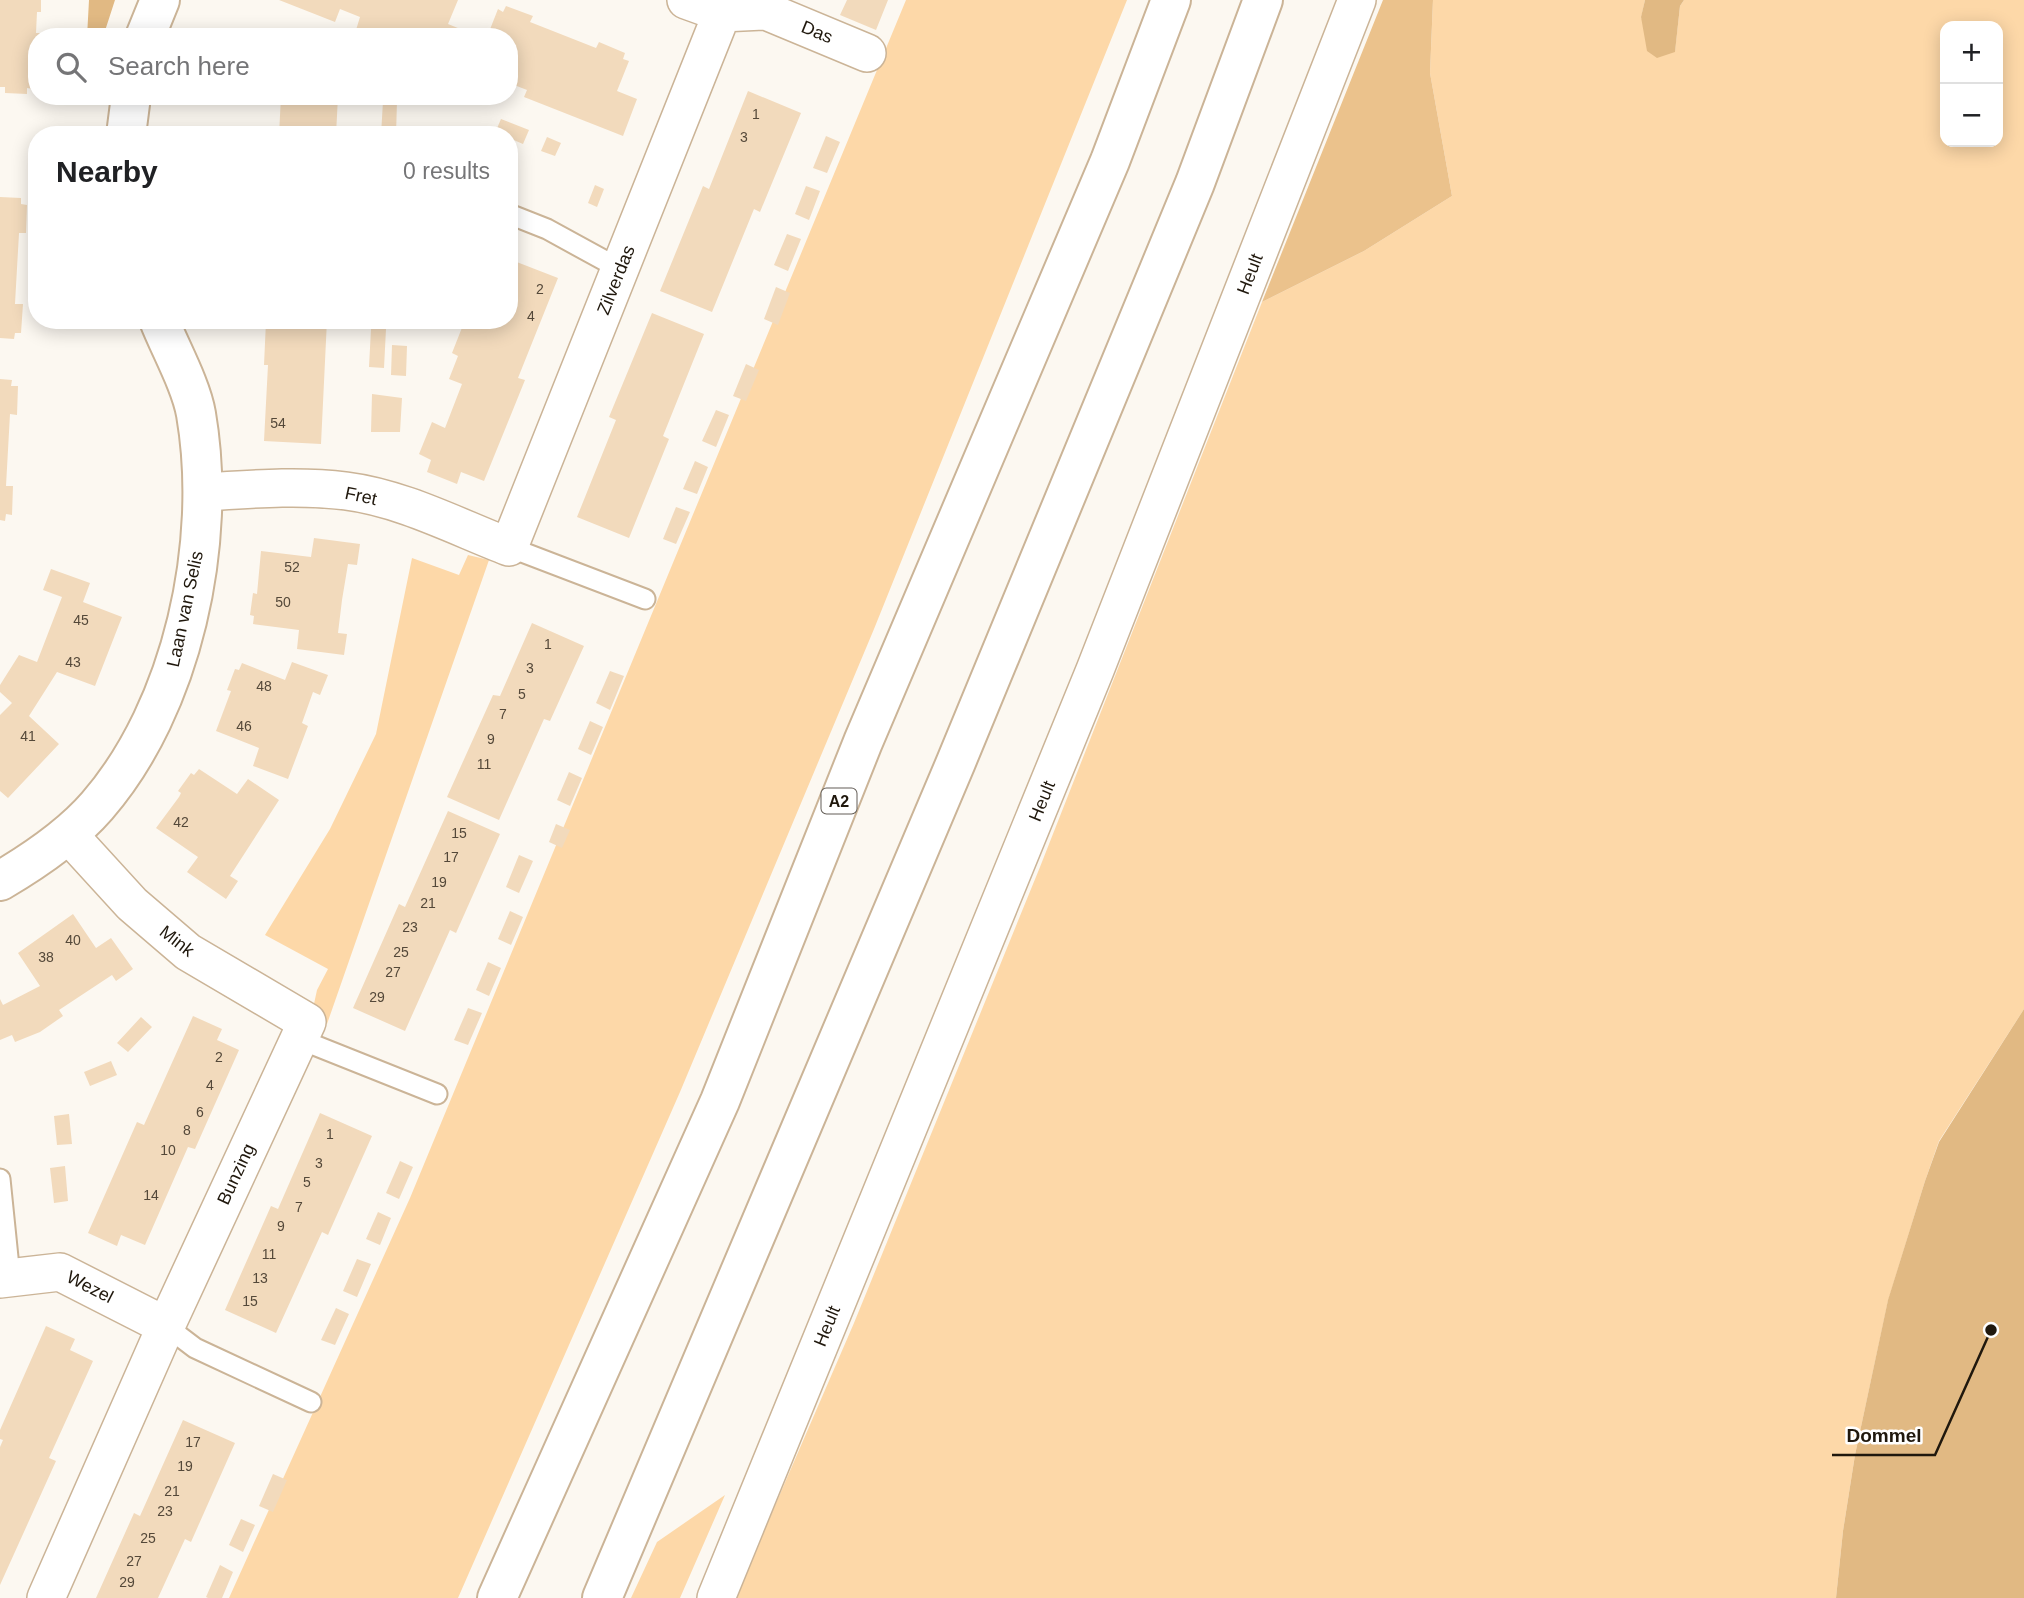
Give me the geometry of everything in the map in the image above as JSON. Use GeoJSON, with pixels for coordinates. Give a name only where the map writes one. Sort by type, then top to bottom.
{"type":"FeatureCollection","features":[{"type":"Feature","properties":{"kind":"main road"},"geometry":{"type":"LineString","coordinates":[[149,28],[160,0]]}},
{"type":"Feature","properties":{"kind":"main road","name":"A2"},"geometry":{"type":"LineString","coordinates":[[498,1598],[720,1101],[863,742],[1110,160],[1171,0]]}},
{"type":"Feature","properties":{"kind":"main road"},"geometry":{"type":"LineString","coordinates":[[602,1598],[967,737],[1195,183],[1263,0]]}},
{"type":"Feature","properties":{"kind":"main road"},"geometry":{"type":"LineString","coordinates":[[127,126],[130,105]]}},
{"type":"Feature","properties":{"kind":"main road","name":"Laan van Selis"},"geometry":{"type":"LineString","coordinates":[[0,881],[68,834],[97,806],[144,738],[178,657],[195,579],[205,492],[196,411],[163,329]]}},
{"type":"Feature","properties":{"kind":"street","name":"Das"},"geometry":{"type":"LineString","coordinates":[[685,0],[722,13],[765,11],[867,53]]}},
{"type":"Feature","properties":{"kind":"street","name":"Heult"},"geometry":{"type":"LineString","coordinates":[[716,1598],[1096,670],[1357,0]]}},
{"type":"Feature","properties":{"kind":"street","name":"Zilverdas"},"geometry":{"type":"LineString","coordinates":[[509,547],[722,13]]}},
{"type":"Feature","properties":{"kind":"street","name":"Fret"},"geometry":{"type":"LineString","coordinates":[[205,492],[284,488],[347,491],[402,505],[509,547]]}},
{"type":"Feature","properties":{"kind":"street","name":"Mink"},"geometry":{"type":"LineString","coordinates":[[68,834],[132,904],[188,952],[303,1030]]}},
{"type":"Feature","properties":{"kind":"street","name":"Bunzing"},"geometry":{"type":"LineString","coordinates":[[46,1598],[166,1326],[303,1030]]}},
{"type":"Feature","properties":{"kind":"street","name":"Wezel"},"geometry":{"type":"LineString","coordinates":[[5,1278],[60,1272],[166,1326]]}},
{"type":"Feature","properties":{"kind":"lane"},"geometry":{"type":"LineString","coordinates":[[518,218],[547,229],[620,269]]}},
{"type":"Feature","properties":{"kind":"lane"},"geometry":{"type":"LineString","coordinates":[[509,547],[645,599]]}},
{"type":"Feature","properties":{"kind":"lane"},"geometry":{"type":"LineString","coordinates":[[303,1030],[437,1094]]}},
{"type":"Feature","properties":{"kind":"lane","name":"Wezel"},"geometry":{"type":"LineString","coordinates":[[0,1178],[5,1278]]}},
{"type":"Feature","properties":{"kind":"lane"},"geometry":{"type":"LineString","coordinates":[[166,1326],[195,1348],[312,1402]]}},
{"type":"Feature","properties":{"kind":"shaded area"},"geometry":{"type":"Polygon","coordinates":[[[89,0],[115,0],[106,28],[87,28],[89,0]]]}},
{"type":"Feature","properties":{"kind":"shaded area"},"geometry":{"type":"Polygon","coordinates":[[[906,0],[1127,0],[874,629],[680,1092],[458,1598],[229,1598],[410,1198],[906,0]]]}},
{"type":"Feature","properties":{"kind":"shaded area"},"geometry":{"type":"Polygon","coordinates":[[[1383,0],[1433,0],[1430,73],[1452,196],[1364,251],[1262,302],[1383,0]]]}},
{"type":"Feature","properties":{"kind":"shaded area"},"geometry":{"type":"Polygon","coordinates":[[[1433,0],[1645,0],[1641,18],[1675,51],[1680,6],[1684,0],[2024,0],[2024,1009],[1939,1141],[1925,1181],[1888,1301],[1855,1455],[1836,1598],[735,1598],[854,1323],[1040,867],[1262,302],[1364,251],[1452,196],[1430,73],[1433,0]]]}},
{"type":"Feature","properties":{"kind":"shaded area"},"geometry":{"type":"Polygon","coordinates":[[[1645,0],[1684,0],[1680,6],[1675,52],[1657,58],[1647,51],[1641,17],[1645,0]]]}},
{"type":"Feature","properties":{"kind":"shaded area"},"geometry":{"type":"Polygon","coordinates":[[[468,555],[489,560],[327,1024],[312,1013],[317,990],[328,969],[265,935],[330,829],[376,734],[412,558],[459,575],[468,555]]]}},
{"type":"Feature","properties":{"kind":"shaded area"},"geometry":{"type":"Polygon","coordinates":[[[2024,1009],[2024,1598],[1836,1598],[1855,1455],[1888,1300],[1925,1181],[1939,1142],[2024,1009]]]}},
{"type":"Feature","properties":{"kind":"shaded area"},"geometry":{"type":"Polygon","coordinates":[[[725,1495],[680,1598],[631,1598],[657,1542],[725,1495]]]}},
{"type":"Feature","properties":{"kind":"building"},"geometry":{"type":"Polygon","coordinates":[[[0,0],[41,0],[36,28],[28,28],[27,94],[5,93],[5,87],[0,87],[0,0]]]}},
{"type":"Feature","properties":{"kind":"building"},"geometry":{"type":"Polygon","coordinates":[[[279,0],[458,0],[448,24],[458,28],[357,28],[360,17],[340,9],[335,22],[279,0]]]}},
{"type":"Feature","properties":{"kind":"building"},"geometry":{"type":"Polygon","coordinates":[[[847,0],[888,0],[876,30],[840,15],[847,0]]]}},
{"type":"Feature","properties":{"kind":"building"},"geometry":{"type":"Polygon","coordinates":[[[506,6],[533,16],[530,22],[596,48],[599,42],[625,53],[623,59],[629,61],[617,91],[637,99],[623,136],[524,97],[527,90],[518,86],[518,28],[491,28],[498,9],[503,12],[506,6]]]}},
{"type":"Feature","properties":{"kind":"building"},"geometry":{"type":"Polygon","coordinates":[[[748,91],[801,113],[760,212],[754,209],[712,312],[660,291],[703,186],[709,189],[748,91]]]}},
{"type":"Feature","properties":{"kind":"building"},"geometry":{"type":"Polygon","coordinates":[[[281,105],[338,105],[336,126],[279,126],[281,105]]]}},
{"type":"Feature","properties":{"kind":"building"},"geometry":{"type":"Polygon","coordinates":[[[383,105],[397,105],[396,126],[382,126],[383,105]]]}},
{"type":"Feature","properties":{"kind":"building"},"geometry":{"type":"Polygon","coordinates":[[[501,119],[529,130],[523,144],[518,142],[518,126],[498,126],[501,119]]]}},
{"type":"Feature","properties":{"kind":"building"},"geometry":{"type":"Polygon","coordinates":[[[826,136],[840,142],[827,173],[813,168],[826,136]]]}},
{"type":"Feature","properties":{"kind":"building"},"geometry":{"type":"Polygon","coordinates":[[[547,137],[561,143],[555,156],[541,151],[547,137]]]}},
{"type":"Feature","properties":{"kind":"building"},"geometry":{"type":"Polygon","coordinates":[[[595,185],[604,189],[597,207],[588,203],[595,185]]]}},
{"type":"Feature","properties":{"kind":"building"},"geometry":{"type":"Polygon","coordinates":[[[806,186],[820,191],[809,220],[795,214],[806,186]]]}},
{"type":"Feature","properties":{"kind":"building"},"geometry":{"type":"Polygon","coordinates":[[[0,197],[21,198],[21,204],[27,205],[26,233],[19,233],[15,304],[23,304],[21,333],[15,333],[14,339],[0,338],[0,197]]]}},
{"type":"Feature","properties":{"kind":"building"},"geometry":{"type":"Polygon","coordinates":[[[787,234],[801,239],[788,271],[774,265],[787,234]]]}},
{"type":"Feature","properties":{"kind":"building"},"geometry":{"type":"Polygon","coordinates":[[[518,262],[558,278],[518,378],[525,380],[484,481],[461,472],[457,484],[427,472],[431,460],[419,454],[432,422],[445,428],[462,384],[449,379],[458,356],[452,353],[461,329],[518,329],[518,262]]]}},
{"type":"Feature","properties":{"kind":"building"},"geometry":{"type":"Polygon","coordinates":[[[776,287],[790,293],[778,325],[764,319],[776,287]]]}},
{"type":"Feature","properties":{"kind":"building"},"geometry":{"type":"Polygon","coordinates":[[[652,313],[704,334],[663,436],[669,439],[629,538],[577,517],[616,420],[609,417],[652,313]]]}},
{"type":"Feature","properties":{"kind":"building"},"geometry":{"type":"Polygon","coordinates":[[[266,329],[327,329],[321,444],[264,441],[268,365],[264,365],[266,329]]]}},
{"type":"Feature","properties":{"kind":"building"},"geometry":{"type":"Polygon","coordinates":[[[371,329],[386,329],[384,368],[369,367],[371,329]]]}},
{"type":"Feature","properties":{"kind":"building"},"geometry":{"type":"Polygon","coordinates":[[[392,345],[407,346],[406,376],[391,375],[392,345]]]}},
{"type":"Feature","properties":{"kind":"building"},"geometry":{"type":"Polygon","coordinates":[[[746,364],[759,370],[746,401],[733,396],[746,364]]]}},
{"type":"Feature","properties":{"kind":"building"},"geometry":{"type":"Polygon","coordinates":[[[0,379],[12,380],[11,386],[18,386],[17,415],[10,414],[6,486],[13,486],[12,515],[6,514],[5,521],[0,520],[0,379]]]}},
{"type":"Feature","properties":{"kind":"building"},"geometry":{"type":"Polygon","coordinates":[[[372,394],[402,398],[400,432],[371,432],[372,394]]]}},
{"type":"Feature","properties":{"kind":"building"},"geometry":{"type":"Polygon","coordinates":[[[716,410],[729,415],[716,447],[702,441],[716,410]]]}},
{"type":"Feature","properties":{"kind":"building"},"geometry":{"type":"Polygon","coordinates":[[[695,461],[708,467],[697,494],[683,489],[695,461]]]}},
{"type":"Feature","properties":{"kind":"building"},"geometry":{"type":"Polygon","coordinates":[[[676,507],[690,512],[676,544],[663,539],[676,507]]]}},
{"type":"Feature","properties":{"kind":"building"},"geometry":{"type":"Polygon","coordinates":[[[314,538],[360,544],[357,565],[348,564],[342,600],[338,633],[347,634],[344,655],[297,649],[299,630],[253,624],[254,616],[250,615],[253,593],[257,594],[261,551],[311,557],[314,538]]]}},
{"type":"Feature","properties":{"kind":"building"},"geometry":{"type":"Polygon","coordinates":[[[51,569],[90,583],[83,602],[122,617],[95,686],[57,672],[29,716],[59,744],[8,798],[0,791],[0,715],[12,703],[0,692],[0,685],[19,655],[37,662],[62,597],[43,590],[51,569]]]}},
{"type":"Feature","properties":{"kind":"building"},"geometry":{"type":"Polygon","coordinates":[[[532,623],[584,646],[550,721],[544,719],[499,820],[447,797],[493,695],[500,696],[532,623]]]}},
{"type":"Feature","properties":{"kind":"building"},"geometry":{"type":"Polygon","coordinates":[[[292,662],[328,675],[320,695],[313,692],[302,723],[308,726],[288,779],[253,766],[259,748],[216,731],[231,691],[227,690],[235,669],[239,670],[242,663],[285,680],[292,662]]]}},
{"type":"Feature","properties":{"kind":"building"},"geometry":{"type":"Polygon","coordinates":[[[610,671],[624,676],[610,710],[596,703],[610,671]]]}},
{"type":"Feature","properties":{"kind":"building"},"geometry":{"type":"Polygon","coordinates":[[[590,721],[603,727],[591,755],[578,749],[590,721]]]}},
{"type":"Feature","properties":{"kind":"building"},"geometry":{"type":"Polygon","coordinates":[[[199,769],[237,794],[248,779],[279,800],[230,876],[238,881],[226,899],[187,872],[198,857],[156,828],[179,797],[181,793],[178,791],[191,773],[194,775],[199,769]]]}},
{"type":"Feature","properties":{"kind":"building"},"geometry":{"type":"Polygon","coordinates":[[[569,772],[582,778],[570,806],[557,800],[569,772]]]}},
{"type":"Feature","properties":{"kind":"building"},"geometry":{"type":"Polygon","coordinates":[[[448,811],[500,834],[456,933],[450,930],[405,1031],[353,1008],[399,904],[405,907],[448,811]]]}},
{"type":"Feature","properties":{"kind":"building"},"geometry":{"type":"Polygon","coordinates":[[[556,824],[570,830],[562,848],[549,842],[556,824]]]}},
{"type":"Feature","properties":{"kind":"building"},"geometry":{"type":"Polygon","coordinates":[[[519,855],[533,861],[519,893],[506,887],[519,855]]]}},
{"type":"Feature","properties":{"kind":"building"},"geometry":{"type":"Polygon","coordinates":[[[510,911],[523,917],[511,945],[498,939],[510,911]]]}},
{"type":"Feature","properties":{"kind":"building"},"geometry":{"type":"Polygon","coordinates":[[[73,914],[96,948],[111,938],[133,969],[116,981],[112,975],[59,1010],[63,1016],[40,1032],[15,1042],[12,1035],[0,1040],[0,999],[3,1005],[40,986],[18,953],[73,914]]]}},
{"type":"Feature","properties":{"kind":"building"},"geometry":{"type":"Polygon","coordinates":[[[488,962],[501,968],[489,996],[476,990],[488,962]]]}},
{"type":"Feature","properties":{"kind":"building"},"geometry":{"type":"Polygon","coordinates":[[[468,1008],[482,1013],[468,1045],[454,1040],[468,1008]]]}},
{"type":"Feature","properties":{"kind":"building"},"geometry":{"type":"Polygon","coordinates":[[[193,1016],[222,1029],[217,1040],[239,1050],[195,1149],[188,1147],[145,1245],[121,1235],[117,1246],[88,1233],[137,1122],[144,1125],[193,1016]]]}},
{"type":"Feature","properties":{"kind":"building"},"geometry":{"type":"Polygon","coordinates":[[[141,1017],[152,1027],[128,1052],[117,1043],[141,1017]]]}},
{"type":"Feature","properties":{"kind":"building"},"geometry":{"type":"Polygon","coordinates":[[[111,1061],[117,1075],[90,1086],[84,1072],[111,1061]]]}},
{"type":"Feature","properties":{"kind":"building"},"geometry":{"type":"Polygon","coordinates":[[[320,1113],[372,1136],[328,1235],[322,1232],[276,1333],[225,1310],[271,1206],[278,1209],[320,1113]]]}},
{"type":"Feature","properties":{"kind":"building"},"geometry":{"type":"Polygon","coordinates":[[[69,1114],[72,1144],[57,1145],[54,1116],[69,1114]]]}},
{"type":"Feature","properties":{"kind":"building"},"geometry":{"type":"Polygon","coordinates":[[[400,1161],[413,1167],[399,1199],[386,1193],[400,1161]]]}},
{"type":"Feature","properties":{"kind":"building"},"geometry":{"type":"Polygon","coordinates":[[[65,1166],[68,1201],[54,1203],[50,1168],[65,1166]]]}},
{"type":"Feature","properties":{"kind":"building"},"geometry":{"type":"Polygon","coordinates":[[[378,1212],[391,1218],[380,1245],[366,1239],[378,1212]]]}},
{"type":"Feature","properties":{"kind":"building"},"geometry":{"type":"Polygon","coordinates":[[[357,1259],[371,1264],[357,1297],[343,1291],[357,1259]]]}},
{"type":"Feature","properties":{"kind":"building"},"geometry":{"type":"Polygon","coordinates":[[[336,1308],[349,1314],[335,1345],[321,1340],[336,1308]]]}},
{"type":"Feature","properties":{"kind":"building"},"geometry":{"type":"Polygon","coordinates":[[[46,1326],[75,1339],[70,1350],[93,1361],[49,1458],[56,1461],[0,1585],[0,1447],[3,1440],[0,1439],[0,1430],[46,1326]]]}},
{"type":"Feature","properties":{"kind":"building"},"geometry":{"type":"Polygon","coordinates":[[[183,1420],[235,1443],[191,1542],[185,1539],[158,1598],[96,1598],[134,1513],[140,1516],[183,1420]]]}},
{"type":"Feature","properties":{"kind":"building"},"geometry":{"type":"Polygon","coordinates":[[[273,1474],[287,1480],[273,1512],[259,1506],[273,1474]]]}},
{"type":"Feature","properties":{"kind":"building"},"geometry":{"type":"Polygon","coordinates":[[[241,1519],[255,1525],[243,1552],[229,1545],[241,1519]]]}},
{"type":"Feature","properties":{"kind":"building"},"geometry":{"type":"Polygon","coordinates":[[[220,1565],[233,1572],[222,1598],[208,1598],[206,1597],[220,1565]]]}},
{"type":"Feature","properties":{"kind":"place","name":"Dommel"},"geometry":{"type":"Point","coordinates":[1991,1330]}}]}
